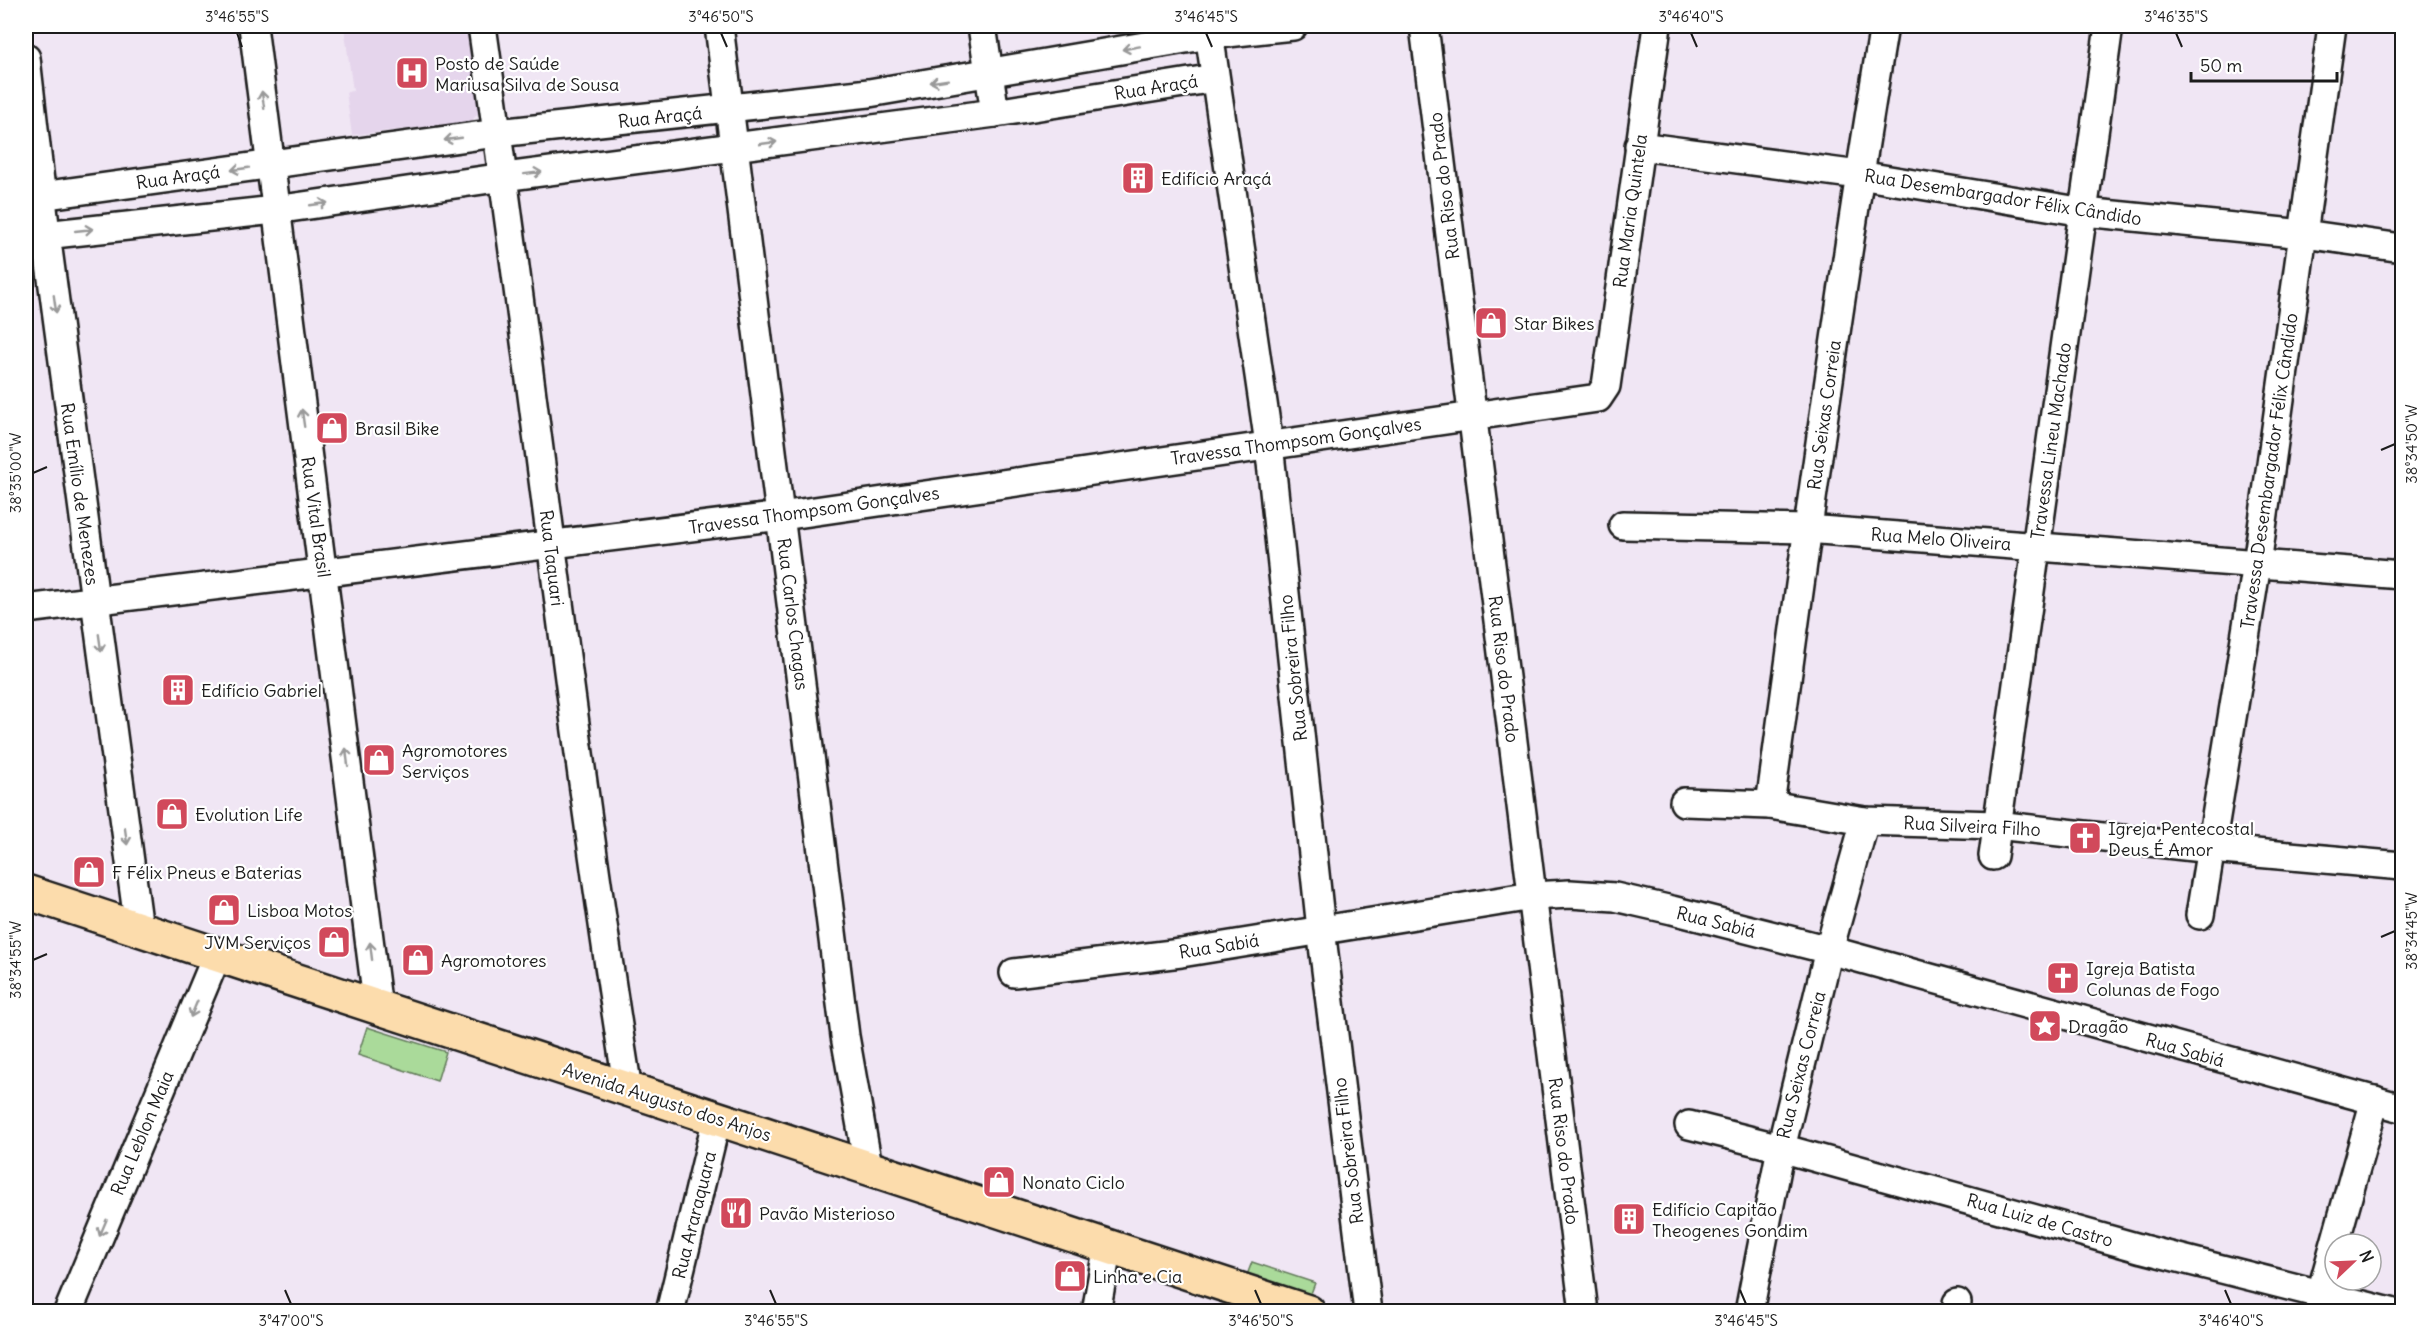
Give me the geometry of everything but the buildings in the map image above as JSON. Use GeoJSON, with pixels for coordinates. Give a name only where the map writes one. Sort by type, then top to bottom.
{"type":"FeatureCollection","features":[{"type":"Feature","properties":{"kind":"main road","name":"Avenida Augusto dos Anjos"},"geometry":{"type":"LineString","coordinates":[[26,892],[378,1009],[868,1166],[1301,1310]]}},
{"type":"Feature","properties":{"kind":"street","name":"Rua Vital Brasil"},"geometry":{"type":"LineString","coordinates":[[253,26],[378,1009]]}},
{"type":"Feature","properties":{"kind":"street","name":"Rua Taquari"},"geometry":{"type":"LineString","coordinates":[[482,26],[504,177],[574,726],[628,1090]]}},
{"type":"Feature","properties":{"kind":"street","name":"Rua Carlos Chagas"},"geometry":{"type":"LineString","coordinates":[[719,26],[845,1036],[868,1166]]}},
{"type":"Feature","properties":{"kind":"street"},"geometry":{"type":"LineString","coordinates":[[982,26],[995,113]]}},
{"type":"Feature","properties":{"kind":"street","name":"Rua Araçá"},"geometry":{"type":"LineString","coordinates":[[34,197],[497,133],[869,93],[990,73],[1209,30],[1293,26]]}},
{"type":"Feature","properties":{"kind":"street","name":"Rua Riso do Prado"},"geometry":{"type":"LineString","coordinates":[[1424,26],[1584,1311]]}},
{"type":"Feature","properties":{"kind":"street","name":"Rua Maria Quintela"},"geometry":{"type":"LineString","coordinates":[[1601,396],[1606,386],[1657,26]]}},
{"type":"Feature","properties":{"kind":"street","name":"Rua Seixas Correia"},"geometry":{"type":"LineString","coordinates":[[1770,805],[1807,529],[1859,175],[1884,26]]}},
{"type":"Feature","properties":{"kind":"street","name":"Travessa Lineu Machado"},"geometry":{"type":"LineString","coordinates":[[1992,856],[2109,26]]}},
{"type":"Feature","properties":{"kind":"street","name":"Travessa Desembargador Félix Cândido"},"geometry":{"type":"LineString","coordinates":[[2200,915],[2257,564],[2332,26]]}},
{"type":"Feature","properties":{"kind":"street","name":"Rua Sobreira Filho"},"geometry":{"type":"LineString","coordinates":[[1209,30],[1269,444],[1321,929],[1368,1311]]}},
{"type":"Feature","properties":{"kind":"street","name":"Rua Emílio de Menezes"},"geometry":{"type":"LineString","coordinates":[[26,58],[36,236],[94,600],[138,929]]}},
{"type":"Feature","properties":{"kind":"street","name":"Rua Araçá"},"geometry":{"type":"LineString","coordinates":[[36,236],[275,210],[504,177],[995,113],[1215,78]]}},
{"type":"Feature","properties":{"kind":"street","name":"Rua Desembargador Félix Cândido"},"geometry":{"type":"LineString","coordinates":[[1639,146],[1859,175],[2084,212],[2304,234],[2403,248]]}},
{"type":"Feature","properties":{"kind":"street","name":"Travessa Thompsom Gonçalves"},"geometry":{"type":"LineString","coordinates":[[26,609],[781,516],[1269,444],[1472,417],[1594,399],[1601,396]]}},
{"type":"Feature","properties":{"kind":"street","name":"Rua Melo Oliveira"},"geometry":{"type":"LineString","coordinates":[[1623,525],[1807,529],[2403,575]]}},
{"type":"Feature","properties":{"kind":"street","name":"Rua Silveira Filho"},"geometry":{"type":"LineString","coordinates":[[1684,802],[1770,805],[1865,821],[1996,825],[2211,849],[2403,866]]}},
{"type":"Feature","properties":{"kind":"street","name":"Rua Seixas Correia"},"geometry":{"type":"LineString","coordinates":[[1749,1311],[1781,1148],[1829,950],[1865,821]]}},
{"type":"Feature","properties":{"kind":"street","name":"Rua Sabiá"},"geometry":{"type":"LineString","coordinates":[[1014,973],[1181,953],[1532,896],[1570,894],[1615,897],[1829,950],[2403,1108]]}},
{"type":"Feature","properties":{"kind":"street","name":"Rua Leblon Maia"},"geometry":{"type":"LineString","coordinates":[[68,1311],[217,955]]}},
{"type":"Feature","properties":{"kind":"street"},"geometry":{"type":"LineString","coordinates":[[2321,1293],[2375,1100]]}},
{"type":"Feature","properties":{"kind":"street","name":"Rua Araraquara"},"geometry":{"type":"LineString","coordinates":[[670,1311],[717,1118]]}},
{"type":"Feature","properties":{"kind":"street","name":"Rua Luiz de Castro"},"geometry":{"type":"LineString","coordinates":[[1689,1125],[1781,1148],[2143,1249],[2391,1311]]}},
{"type":"Feature","properties":{"kind":"street"},"geometry":{"type":"LineString","coordinates":[[1096,1311],[1108,1245]]}},
{"type":"Feature","properties":{"kind":"shaded area","name":"Posto de Saúde Mariusa Silva de Sousa"},"geometry":{"type":"Polygon","coordinates":[[[344,26],[468,26],[479,112],[471,122],[352,135],[346,92],[353,91],[344,26]]]}},
{"type":"Feature","properties":{"kind":"green space"},"geometry":{"type":"Polygon","coordinates":[[[367,1027],[446,1052],[437,1081],[358,1055],[367,1027]]]}},
{"type":"Feature","properties":{"kind":"green space"},"geometry":{"type":"Polygon","coordinates":[[[1252,1262],[1315,1283],[1310,1296],[1247,1275],[1252,1262]]]}},
{"type":"Feature","properties":{"kind":"place","name":"Posto de Saúde Mariusa Silva de Sousa"},"geometry":{"type":"Point","coordinates":[412,73]}},
{"type":"Feature","properties":{"kind":"place","name":"Edifício Araçá"},"geometry":{"type":"Point","coordinates":[1138,178]}},
{"type":"Feature","properties":{"kind":"place","name":"Star Bikes"},"geometry":{"type":"Point","coordinates":[1491,323]}},
{"type":"Feature","properties":{"kind":"place","name":"Brasil Bike"},"geometry":{"type":"Point","coordinates":[332,428]}},
{"type":"Feature","properties":{"kind":"place","name":"Edifício Gabriel"},"geometry":{"type":"Point","coordinates":[178,690]}},
{"type":"Feature","properties":{"kind":"place","name":"Agromotores Serviços"},"geometry":{"type":"Point","coordinates":[379,760]}},
{"type":"Feature","properties":{"kind":"place","name":"Evolution Life"},"geometry":{"type":"Point","coordinates":[172,814]}},
{"type":"Feature","properties":{"kind":"place","name":"Igreja Pentecostal Deus É Amor"},"geometry":{"type":"Point","coordinates":[2085,838]}},
{"type":"Feature","properties":{"kind":"place","name":"F Félix Pneus e Baterias"},"geometry":{"type":"Point","coordinates":[89,872]}},
{"type":"Feature","properties":{"kind":"place","name":"Lisboa Motos"},"geometry":{"type":"Point","coordinates":[224,910]}},
{"type":"Feature","properties":{"kind":"place","name":"JVM Serviços"},"geometry":{"type":"Point","coordinates":[334,942]}},
{"type":"Feature","properties":{"kind":"place","name":"Agromotores"},"geometry":{"type":"Point","coordinates":[418,960]}},
{"type":"Feature","properties":{"kind":"place","name":"Igreja Batista Colunas de Fogo"},"geometry":{"type":"Point","coordinates":[2063,978]}},
{"type":"Feature","properties":{"kind":"place","name":"Dragão"},"geometry":{"type":"Point","coordinates":[2045,1026]}},
{"type":"Feature","properties":{"kind":"place","name":"Nonato Ciclo"},"geometry":{"type":"Point","coordinates":[999,1182]}},
{"type":"Feature","properties":{"kind":"place","name":"Pavão Misterioso"},"geometry":{"type":"Point","coordinates":[736,1213]}},
{"type":"Feature","properties":{"kind":"place","name":"Edifício Capitão Theogenes Gondim"},"geometry":{"type":"Point","coordinates":[1629,1219]}},
{"type":"Feature","properties":{"kind":"place","name":"Linha e Cia"},"geometry":{"type":"Point","coordinates":[1070,1276]}}]}
